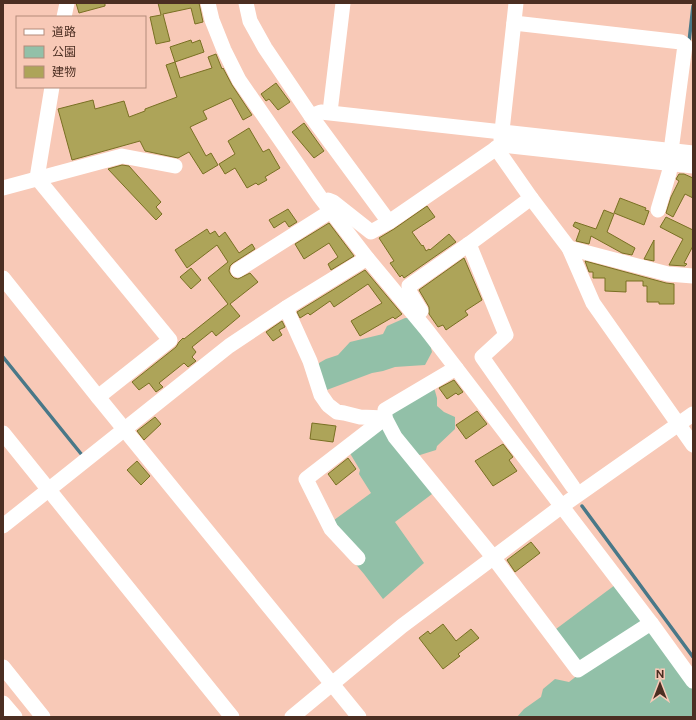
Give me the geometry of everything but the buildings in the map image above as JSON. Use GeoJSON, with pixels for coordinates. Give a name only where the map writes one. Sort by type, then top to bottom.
{"type":"FeatureCollection","features":[{"type":"Feature","properties":{"kind":"street"},"geometry":{"type":"LineString","coordinates":[[64,16],[67,3]]}},
{"type":"Feature","properties":{"kind":"street"},"geometry":{"type":"LineString","coordinates":[[208,3],[212,20],[219,38],[239,80],[320,196],[367,258],[426,329],[456,368],[651,622],[693,681]]}},
{"type":"Feature","properties":{"kind":"street"},"geometry":{"type":"LineString","coordinates":[[246,3],[250,21],[265,48],[321,113],[389,222]]}},
{"type":"Feature","properties":{"kind":"street"},"geometry":{"type":"LineString","coordinates":[[321,113],[333,3]]}},
{"type":"Feature","properties":{"kind":"street"},"geometry":{"type":"LineString","coordinates":[[321,113],[343,3]]}},
{"type":"Feature","properties":{"kind":"street"},"geometry":{"type":"LineString","coordinates":[[516,3],[500,142],[531,198],[569,248],[593,304],[693,446]]}},
{"type":"Feature","properties":{"kind":"street"},"geometry":{"type":"LineString","coordinates":[[514,23],[681,42],[685,45],[669,173],[658,210]]}},
{"type":"Feature","properties":{"kind":"street"},"geometry":{"type":"LineString","coordinates":[[52,88],[37,178],[170,340],[98,397]]}},
{"type":"Feature","properties":{"kind":"street"},"geometry":{"type":"LineString","coordinates":[[321,113],[500,142],[671,157],[692,164]]}},
{"type":"Feature","properties":{"kind":"street"},"geometry":{"type":"LineString","coordinates":[[320,196],[333,202],[371,232],[389,222],[500,142]]}},
{"type":"Feature","properties":{"kind":"street"},"geometry":{"type":"LineString","coordinates":[[3,188],[122,156],[175,166]]}},
{"type":"Feature","properties":{"kind":"street"},"geometry":{"type":"LineString","coordinates":[[426,329],[428,323],[410,293],[409,286],[531,198]]}},
{"type":"Feature","properties":{"kind":"street"},"geometry":{"type":"LineString","coordinates":[[238,270],[331,210]]}},
{"type":"Feature","properties":{"kind":"street"},"geometry":{"type":"LineString","coordinates":[[469,244],[506,335],[482,357],[573,487]]}},
{"type":"Feature","properties":{"kind":"street"},"geometry":{"type":"LineString","coordinates":[[569,248],[668,274],[693,276]]}},
{"type":"Feature","properties":{"kind":"street"},"geometry":{"type":"LineString","coordinates":[[3,526],[229,346],[286,308],[367,258]]}},
{"type":"Feature","properties":{"kind":"street"},"geometry":{"type":"LineString","coordinates":[[3,278],[359,717]]}},
{"type":"Feature","properties":{"kind":"street"},"geometry":{"type":"LineString","coordinates":[[286,308],[310,361],[321,395],[328,405],[337,412],[344,414],[360,417],[385,418]]}},
{"type":"Feature","properties":{"kind":"street"},"geometry":{"type":"LineString","coordinates":[[456,368],[384,410],[385,418],[395,437],[493,557],[578,670],[651,622]]}},
{"type":"Feature","properties":{"kind":"street"},"geometry":{"type":"LineString","coordinates":[[292,717],[402,626],[493,557],[562,506],[693,414]]}},
{"type":"Feature","properties":{"kind":"street"},"geometry":{"type":"LineString","coordinates":[[358,558],[331,529],[306,479],[385,418]]}},
{"type":"Feature","properties":{"kind":"street"},"geometry":{"type":"LineString","coordinates":[[3,434],[232,717]]}},
{"type":"Feature","properties":{"kind":"street"},"geometry":{"type":"LineString","coordinates":[[3,667],[43,717]]}},
{"type":"Feature","properties":{"kind":"street"},"geometry":{"type":"LineString","coordinates":[[3,703],[15,717]]}},
{"type":"Feature","properties":{"kind":"green space"},"geometry":{"type":"Polygon","coordinates":[[[405,318],[409,318],[430,344],[432,352],[425,365],[395,367],[372,373],[324,391],[317,369],[319,363],[338,355],[350,342],[383,334],[387,326],[405,318]]]}},
{"type":"Feature","properties":{"kind":"green space"},"geometry":{"type":"Polygon","coordinates":[[[433,384],[437,398],[437,406],[444,412],[455,417],[455,429],[437,446],[436,450],[420,455],[411,454],[388,412],[433,384]]]}},
{"type":"Feature","properties":{"kind":"green space"},"geometry":{"type":"Polygon","coordinates":[[[384,423],[436,491],[395,522],[424,563],[383,599],[353,561],[330,523],[371,493],[359,474],[360,470],[348,450],[384,423]]]}},
{"type":"Feature","properties":{"kind":"green space"},"geometry":{"type":"Polygon","coordinates":[[[615,585],[642,621],[583,665],[552,632],[615,585]]]}},
{"type":"Feature","properties":{"kind":"green space"},"geometry":{"type":"Polygon","coordinates":[[[651,630],[693,690],[693,717],[517,717],[524,709],[541,697],[543,689],[555,679],[569,682],[583,671],[651,630]]]}},
{"type":"Feature","properties":{"kind":"waterway"},"geometry":{"type":"LineString","coordinates":[[689,42],[693,6]]}},
{"type":"Feature","properties":{"kind":"waterway"},"geometry":{"type":"LineString","coordinates":[[3,357],[82,455]]}},
{"type":"Feature","properties":{"kind":"waterway"},"geometry":{"type":"LineString","coordinates":[[582,506],[693,657]]}}]}
